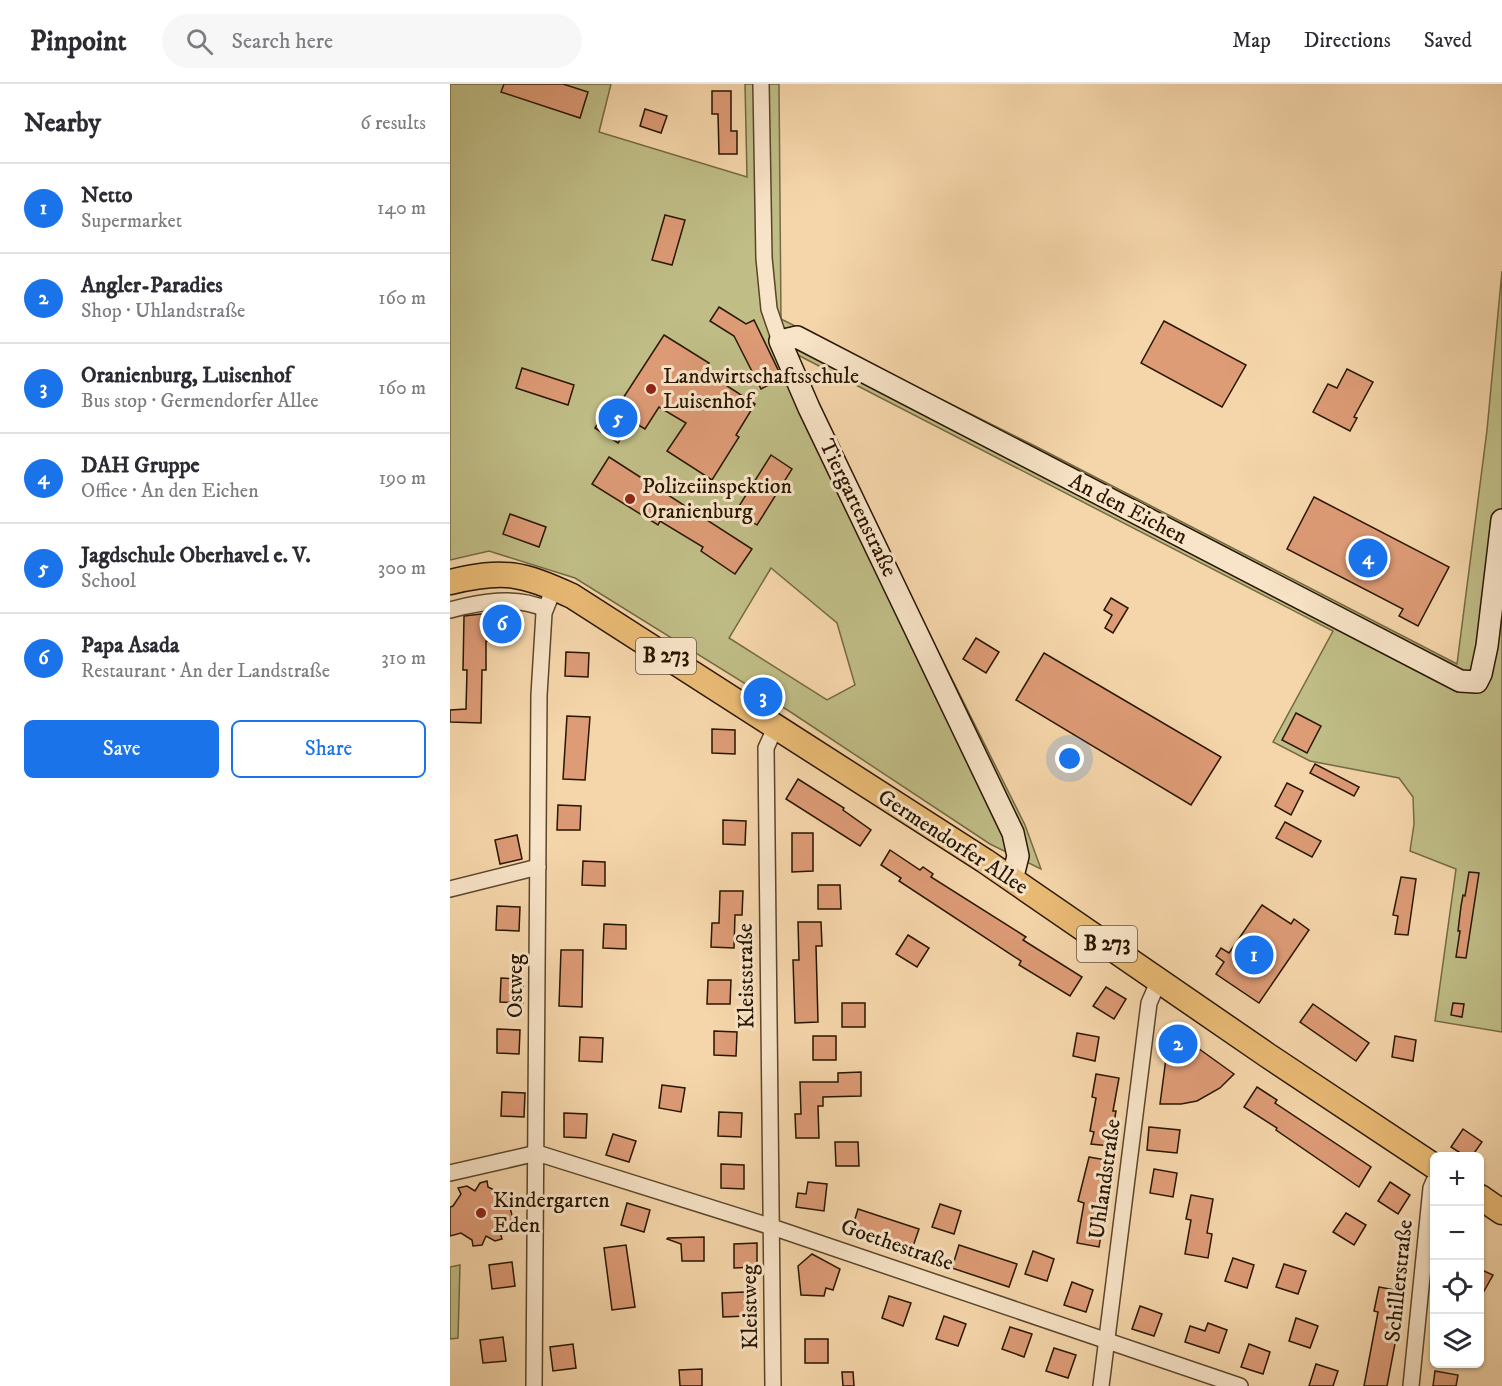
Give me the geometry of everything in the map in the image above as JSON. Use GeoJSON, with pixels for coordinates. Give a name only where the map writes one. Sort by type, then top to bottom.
{"type":"FeatureCollection","features":[{"type":"Feature","properties":{"kind":"main road","name":"Germendorfer Allee"},"geometry":{"type":"LineString","coordinates":[[450,582],[504,573],[524,577],[549,598],[582,603],[985,861],[1430,1163]]}},
{"type":"Feature","properties":{"kind":"main road"},"geometry":{"type":"LineString","coordinates":[[1484,1200],[1502,1212]]}},
{"type":"Feature","properties":{"kind":"street","name":"Tiergartenstraße"},"geometry":{"type":"LineString","coordinates":[[761,84],[764,258],[769,309],[809,408],[1013,833],[1018,856],[1012,880]]}},
{"type":"Feature","properties":{"kind":"street","name":"An den Eichen"},"geometry":{"type":"LineString","coordinates":[[780,341],[797,337],[1460,681],[1477,682],[1481,674],[1502,520]]}},
{"type":"Feature","properties":{"kind":"street"},"geometry":{"type":"LineString","coordinates":[[450,610],[482,602],[533,603],[549,598]]}},
{"type":"Feature","properties":{"kind":"street","name":"Ostweg"},"geometry":{"type":"LineString","coordinates":[[534,1386],[539,696],[549,598]]}},
{"type":"Feature","properties":{"kind":"street","name":"Kleiststraße"},"geometry":{"type":"LineString","coordinates":[[772,1227],[766,748],[776,726]]}},
{"type":"Feature","properties":{"kind":"street"},"geometry":{"type":"LineString","coordinates":[[985,861],[1015,844]]}},
{"type":"Feature","properties":{"kind":"street"},"geometry":{"type":"LineString","coordinates":[[450,889],[538,867]]}},
{"type":"Feature","properties":{"kind":"street","name":"Uhlandstraße"},"geometry":{"type":"LineString","coordinates":[[1101,1386],[1149,1003],[1159,980]]}},
{"type":"Feature","properties":{"kind":"street"},"geometry":{"type":"LineString","coordinates":[[450,1173],[537,1154]]}},
{"type":"Feature","properties":{"kind":"street","name":"Goethestraße"},"geometry":{"type":"LineString","coordinates":[[537,1154],[772,1227],[1240,1386]]}},
{"type":"Feature","properties":{"kind":"street","name":"Schillerstraße"},"geometry":{"type":"LineString","coordinates":[[1412,1386],[1430,1198]]}},
{"type":"Feature","properties":{"kind":"street","name":"Kleistweg"},"geometry":{"type":"LineString","coordinates":[[772,1227],[773,1386]]}},
{"type":"Feature","properties":{"kind":"shaded area"},"geometry":{"type":"Polygon","coordinates":[[[450,84],[611,84],[599,132],[747,177],[745,84],[779,84],[781,319],[1037,447],[1457,664],[1487,430],[1502,271],[1502,1032],[1435,1021],[1456,869],[1410,851],[1414,824],[1413,797],[1399,778],[1310,761],[1273,742],[1333,631],[792,352],[795,365],[1025,825],[1041,869],[990,844],[789,711],[575,578],[489,551],[450,560],[450,84]],[[771,568],[729,638],[827,700],[855,685],[837,623],[771,568]]]}},
{"type":"Feature","properties":{"kind":"shaded area"},"geometry":{"type":"Polygon","coordinates":[[[460,1265],[458,1338],[450,1339],[450,1267],[460,1265]]]}},
{"type":"Feature","properties":{"kind":"building"},"geometry":{"type":"Polygon","coordinates":[[[504,84],[563,84],[588,92],[580,118],[501,92],[504,84]]]}},
{"type":"Feature","properties":{"kind":"building"},"geometry":{"type":"Polygon","coordinates":[[[712,91],[731,91],[731,131],[737,131],[737,154],[719,154],[718,114],[712,114],[712,91]]]}},
{"type":"Feature","properties":{"kind":"building"},"geometry":{"type":"Polygon","coordinates":[[[645,109],[667,116],[661,133],[640,126],[645,109]]]}},
{"type":"Feature","properties":{"kind":"building"},"geometry":{"type":"Polygon","coordinates":[[[665,215],[685,220],[672,265],[652,260],[665,215]]]}},
{"type":"Feature","properties":{"kind":"building"},"geometry":{"type":"Polygon","coordinates":[[[719,307],[746,324],[754,320],[782,378],[761,389],[734,336],[710,321],[719,307]]]}},
{"type":"Feature","properties":{"kind":"building"},"geometry":{"type":"Polygon","coordinates":[[[1164,321],[1246,365],[1222,407],[1141,363],[1164,321]]]}},
{"type":"Feature","properties":{"kind":"building"},"geometry":{"type":"Polygon","coordinates":[[[664,335],[709,363],[704,371],[755,404],[736,435],[739,437],[712,480],[667,451],[686,423],[659,407],[645,429],[632,421],[618,443],[595,428],[611,402],[618,406],[664,335]]]}},
{"type":"Feature","properties":{"kind":"building"},"geometry":{"type":"Polygon","coordinates":[[[522,368],[574,385],[568,405],[516,388],[522,368]]]}},
{"type":"Feature","properties":{"kind":"building"},"geometry":{"type":"Polygon","coordinates":[[[1347,369],[1373,382],[1354,417],[1357,418],[1350,431],[1313,412],[1328,384],[1337,388],[1347,369]]]}},
{"type":"Feature","properties":{"kind":"building"},"geometry":{"type":"Polygon","coordinates":[[[771,455],[792,469],[757,525],[736,511],[771,455]]]}},
{"type":"Feature","properties":{"kind":"building"},"geometry":{"type":"Polygon","coordinates":[[[609,457],[752,549],[735,574],[701,551],[703,547],[660,521],[658,525],[592,484],[609,457]]]}},
{"type":"Feature","properties":{"kind":"building"},"geometry":{"type":"Polygon","coordinates":[[[1314,497],[1449,567],[1418,626],[1399,616],[1403,609],[1287,549],[1314,497]]]}},
{"type":"Feature","properties":{"kind":"building"},"geometry":{"type":"Polygon","coordinates":[[[510,514],[546,527],[539,547],[503,534],[510,514]]]}},
{"type":"Feature","properties":{"kind":"building"},"geometry":{"type":"Polygon","coordinates":[[[1111,598],[1128,608],[1113,633],[1105,628],[1112,615],[1104,610],[1111,598]]]}},
{"type":"Feature","properties":{"kind":"building"},"geometry":{"type":"Polygon","coordinates":[[[508,611],[508,616],[519,616],[518,634],[491,632],[491,641],[486,641],[486,670],[482,670],[481,723],[450,722],[450,710],[466,709],[467,670],[463,670],[464,616],[508,611]]]}},
{"type":"Feature","properties":{"kind":"building"},"geometry":{"type":"Polygon","coordinates":[[[976,638],[999,652],[986,673],[963,659],[976,638]]]}},
{"type":"Feature","properties":{"kind":"building"},"geometry":{"type":"Polygon","coordinates":[[[566,652],[589,653],[588,677],[565,676],[566,652]]]}},
{"type":"Feature","properties":{"kind":"building"},"geometry":{"type":"Polygon","coordinates":[[[1044,653],[1221,757],[1191,805],[1016,700],[1044,653]]]}},
{"type":"Feature","properties":{"kind":"building"},"geometry":{"type":"Polygon","coordinates":[[[1296,713],[1321,726],[1307,753],[1282,740],[1296,713]]]}},
{"type":"Feature","properties":{"kind":"building"},"geometry":{"type":"Polygon","coordinates":[[[567,716],[590,717],[585,780],[563,779],[567,716]]]}},
{"type":"Feature","properties":{"kind":"building"},"geometry":{"type":"Polygon","coordinates":[[[712,729],[735,730],[735,754],[712,753],[712,729]]]}},
{"type":"Feature","properties":{"kind":"building"},"geometry":{"type":"Polygon","coordinates":[[[1315,764],[1359,787],[1354,796],[1310,773],[1315,764]]]}},
{"type":"Feature","properties":{"kind":"building"},"geometry":{"type":"Polygon","coordinates":[[[798,779],[844,808],[843,810],[871,830],[860,846],[786,799],[798,779]]]}},
{"type":"Feature","properties":{"kind":"building"},"geometry":{"type":"Polygon","coordinates":[[[1287,783],[1303,791],[1291,815],[1275,806],[1287,783]]]}},
{"type":"Feature","properties":{"kind":"building"},"geometry":{"type":"Polygon","coordinates":[[[558,805],[581,806],[580,830],[557,830],[558,805]]]}},
{"type":"Feature","properties":{"kind":"building"},"geometry":{"type":"Polygon","coordinates":[[[723,820],[746,821],[745,845],[723,844],[723,820]]]}},
{"type":"Feature","properties":{"kind":"building"},"geometry":{"type":"Polygon","coordinates":[[[1285,822],[1321,841],[1312,857],[1276,838],[1285,822]]]}},
{"type":"Feature","properties":{"kind":"building"},"geometry":{"type":"Polygon","coordinates":[[[792,833],[813,833],[813,871],[792,872],[792,833]]]}},
{"type":"Feature","properties":{"kind":"building"},"geometry":{"type":"Polygon","coordinates":[[[517,835],[522,859],[500,864],[495,840],[517,835]]]}},
{"type":"Feature","properties":{"kind":"building"},"geometry":{"type":"Polygon","coordinates":[[[890,850],[920,870],[923,867],[933,874],[931,877],[1026,937],[1023,940],[1082,977],[1070,996],[1019,965],[1021,961],[899,881],[901,878],[881,865],[890,850]]]}},
{"type":"Feature","properties":{"kind":"building"},"geometry":{"type":"Polygon","coordinates":[[[583,861],[605,862],[605,886],[582,885],[583,861]]]}},
{"type":"Feature","properties":{"kind":"building"},"geometry":{"type":"Polygon","coordinates":[[[1469,872],[1479,873],[1466,958],[1456,957],[1461,906],[1469,872]]]}},
{"type":"Feature","properties":{"kind":"building"},"geometry":{"type":"Polygon","coordinates":[[[1401,877],[1416,879],[1408,935],[1395,934],[1398,916],[1393,915],[1401,877]]]}},
{"type":"Feature","properties":{"kind":"building"},"geometry":{"type":"Polygon","coordinates":[[[818,885],[840,885],[841,909],[818,909],[818,885]]]}},
{"type":"Feature","properties":{"kind":"building"},"geometry":{"type":"Polygon","coordinates":[[[720,891],[743,891],[742,915],[735,915],[734,948],[711,947],[712,923],[719,923],[720,891]]]}},
{"type":"Feature","properties":{"kind":"building"},"geometry":{"type":"Polygon","coordinates":[[[1262,905],[1291,924],[1294,919],[1309,930],[1259,1003],[1216,974],[1224,962],[1216,956],[1221,948],[1229,953],[1262,905]]]}},
{"type":"Feature","properties":{"kind":"building"},"geometry":{"type":"Polygon","coordinates":[[[497,906],[520,907],[519,931],[496,930],[497,906]]]}},
{"type":"Feature","properties":{"kind":"building"},"geometry":{"type":"Polygon","coordinates":[[[798,922],[821,922],[822,946],[816,946],[818,1022],[795,1023],[793,960],[799,960],[798,922]]]}},
{"type":"Feature","properties":{"kind":"building"},"geometry":{"type":"Polygon","coordinates":[[[604,924],[626,925],[626,949],[603,948],[604,924]]]}},
{"type":"Feature","properties":{"kind":"building"},"geometry":{"type":"Polygon","coordinates":[[[908,935],[929,948],[917,967],[896,954],[908,935]]]}},
{"type":"Feature","properties":{"kind":"building"},"geometry":{"type":"Polygon","coordinates":[[[561,950],[583,950],[582,1007],[559,1006],[561,950]]]}},
{"type":"Feature","properties":{"kind":"building"},"geometry":{"type":"Polygon","coordinates":[[[501,978],[523,979],[523,1003],[500,1002],[501,978]]]}},
{"type":"Feature","properties":{"kind":"building"},"geometry":{"type":"Polygon","coordinates":[[[708,980],[731,980],[730,1004],[707,1004],[708,980]]]}},
{"type":"Feature","properties":{"kind":"building"},"geometry":{"type":"Polygon","coordinates":[[[1106,987],[1126,999],[1114,1019],[1093,1006],[1106,987]]]}},
{"type":"Feature","properties":{"kind":"building"},"geometry":{"type":"Polygon","coordinates":[[[842,1003],[865,1003],[865,1027],[842,1027],[842,1003]]]}},
{"type":"Feature","properties":{"kind":"building"},"geometry":{"type":"Polygon","coordinates":[[[1453,1003],[1464,1004],[1462,1017],[1451,1015],[1453,1003]]]}},
{"type":"Feature","properties":{"kind":"building"},"geometry":{"type":"Polygon","coordinates":[[[1313,1004],[1369,1043],[1356,1061],[1300,1022],[1313,1004]]]}},
{"type":"Feature","properties":{"kind":"building"},"geometry":{"type":"Polygon","coordinates":[[[1170,1028],[1234,1074],[1220,1088],[1197,1101],[1160,1104],[1170,1028]]]}},
{"type":"Feature","properties":{"kind":"building"},"geometry":{"type":"Polygon","coordinates":[[[497,1029],[520,1030],[519,1054],[497,1053],[497,1029]]]}},
{"type":"Feature","properties":{"kind":"building"},"geometry":{"type":"Polygon","coordinates":[[[714,1031],[737,1032],[736,1056],[714,1055],[714,1031]]]}},
{"type":"Feature","properties":{"kind":"building"},"geometry":{"type":"Polygon","coordinates":[[[1077,1033],[1099,1037],[1095,1061],[1073,1056],[1077,1033]]]}},
{"type":"Feature","properties":{"kind":"building"},"geometry":{"type":"Polygon","coordinates":[[[813,1036],[836,1036],[836,1060],[813,1060],[813,1036]]]}},
{"type":"Feature","properties":{"kind":"building"},"geometry":{"type":"Polygon","coordinates":[[[1395,1036],[1416,1040],[1413,1061],[1392,1057],[1395,1036]]]}},
{"type":"Feature","properties":{"kind":"building"},"geometry":{"type":"Polygon","coordinates":[[[580,1037],[603,1038],[602,1062],[579,1061],[580,1037]]]}},
{"type":"Feature","properties":{"kind":"building"},"geometry":{"type":"Polygon","coordinates":[[[861,1072],[861,1096],[823,1097],[823,1106],[818,1106],[819,1138],[796,1138],[795,1114],[801,1114],[800,1082],[838,1082],[838,1073],[861,1072]]]}},
{"type":"Feature","properties":{"kind":"building"},"geometry":{"type":"Polygon","coordinates":[[[1096,1074],[1119,1078],[1110,1146],[1091,1144],[1094,1132],[1090,1131],[1096,1098],[1092,1097],[1096,1074]]]}},
{"type":"Feature","properties":{"kind":"building"},"geometry":{"type":"Polygon","coordinates":[[[662,1085],[685,1088],[681,1112],[659,1108],[662,1085]]]}},
{"type":"Feature","properties":{"kind":"building"},"geometry":{"type":"Polygon","coordinates":[[[1257,1087],[1277,1100],[1275,1103],[1371,1167],[1359,1187],[1244,1107],[1257,1087]]]}},
{"type":"Feature","properties":{"kind":"building"},"geometry":{"type":"Polygon","coordinates":[[[502,1092],[525,1093],[524,1117],[501,1116],[502,1092]]]}},
{"type":"Feature","properties":{"kind":"building"},"geometry":{"type":"Polygon","coordinates":[[[719,1112],[742,1113],[741,1137],[718,1136],[719,1112]]]}},
{"type":"Feature","properties":{"kind":"building"},"geometry":{"type":"Polygon","coordinates":[[[564,1113],[587,1114],[586,1138],[564,1137],[564,1113]]]}},
{"type":"Feature","properties":{"kind":"building"},"geometry":{"type":"Polygon","coordinates":[[[1149,1127],[1180,1130],[1177,1153],[1147,1150],[1149,1127]]]}},
{"type":"Feature","properties":{"kind":"building"},"geometry":{"type":"Polygon","coordinates":[[[1463,1129],[1482,1142],[1475,1152],[1459,1152],[1451,1147],[1463,1129]]]}},
{"type":"Feature","properties":{"kind":"building"},"geometry":{"type":"Polygon","coordinates":[[[613,1134],[636,1141],[629,1162],[606,1155],[613,1134]]]}},
{"type":"Feature","properties":{"kind":"building"},"geometry":{"type":"Polygon","coordinates":[[[835,1142],[858,1142],[859,1166],[836,1166],[835,1142]]]}},
{"type":"Feature","properties":{"kind":"building"},"geometry":{"type":"Polygon","coordinates":[[[1089,1157],[1112,1161],[1110,1171],[1107,1171],[1098,1222],[1103,1223],[1099,1247],[1077,1243],[1084,1203],[1078,1201],[1089,1157]]]}},
{"type":"Feature","properties":{"kind":"building"},"geometry":{"type":"Polygon","coordinates":[[[721,1164],[744,1165],[744,1189],[721,1188],[721,1164]]]}},
{"type":"Feature","properties":{"kind":"building"},"geometry":{"type":"Polygon","coordinates":[[[1154,1169],[1177,1173],[1173,1197],[1150,1193],[1154,1169]]]}},
{"type":"Feature","properties":{"kind":"building","name":"Kindergarten Eden"},"geometry":{"type":"Polygon","coordinates":[[[487,1181],[488,1187],[500,1193],[506,1192],[513,1219],[507,1221],[500,1232],[502,1239],[495,1241],[486,1236],[482,1245],[473,1246],[472,1240],[461,1233],[450,1236],[450,1207],[461,1194],[458,1188],[467,1186],[475,1191],[480,1183],[487,1181]]]}},
{"type":"Feature","properties":{"kind":"building"},"geometry":{"type":"Polygon","coordinates":[[[808,1182],[827,1184],[824,1211],[796,1207],[798,1193],[806,1194],[808,1182]]]}},
{"type":"Feature","properties":{"kind":"building"},"geometry":{"type":"Polygon","coordinates":[[[1390,1182],[1410,1195],[1398,1214],[1378,1201],[1390,1182]]]}},
{"type":"Feature","properties":{"kind":"building"},"geometry":{"type":"Polygon","coordinates":[[[1191,1195],[1213,1199],[1207,1233],[1212,1234],[1208,1258],[1185,1254],[1191,1220],[1186,1219],[1191,1195]]]}},
{"type":"Feature","properties":{"kind":"building"},"geometry":{"type":"Polygon","coordinates":[[[627,1203],[650,1210],[644,1232],[621,1225],[627,1203]]]}},
{"type":"Feature","properties":{"kind":"building"},"geometry":{"type":"Polygon","coordinates":[[[940,1204],[961,1211],[954,1234],[932,1227],[940,1204]]]}},
{"type":"Feature","properties":{"kind":"building"},"geometry":{"type":"Polygon","coordinates":[[[858,1209],[919,1229],[911,1252],[851,1232],[858,1209]]]}},
{"type":"Feature","properties":{"kind":"building"},"geometry":{"type":"Polygon","coordinates":[[[1346,1213],[1366,1225],[1354,1245],[1333,1232],[1346,1213]]]}},
{"type":"Feature","properties":{"kind":"building"},"geometry":{"type":"Polygon","coordinates":[[[704,1237],[704,1261],[682,1261],[681,1244],[667,1239],[668,1238],[704,1237]]]}},
{"type":"Feature","properties":{"kind":"building"},"geometry":{"type":"Polygon","coordinates":[[[757,1243],[757,1267],[734,1268],[734,1244],[757,1243]]]}},
{"type":"Feature","properties":{"kind":"building"},"geometry":{"type":"Polygon","coordinates":[[[626,1245],[635,1307],[612,1310],[604,1248],[626,1245]]]}},
{"type":"Feature","properties":{"kind":"building"},"geometry":{"type":"Polygon","coordinates":[[[959,1245],[1017,1264],[1009,1287],[952,1268],[959,1245]]]}},
{"type":"Feature","properties":{"kind":"building"},"geometry":{"type":"Polygon","coordinates":[[[1033,1251],[1054,1259],[1047,1281],[1025,1274],[1033,1251]]]}},
{"type":"Feature","properties":{"kind":"building"},"geometry":{"type":"Polygon","coordinates":[[[812,1254],[840,1269],[833,1290],[826,1288],[824,1296],[801,1295],[798,1266],[812,1254]]]}},
{"type":"Feature","properties":{"kind":"building"},"geometry":{"type":"Polygon","coordinates":[[[1233,1258],[1254,1265],[1247,1288],[1225,1281],[1233,1258]]]}},
{"type":"Feature","properties":{"kind":"building"},"geometry":{"type":"Polygon","coordinates":[[[512,1262],[515,1286],[492,1289],[489,1265],[512,1262]]]}},
{"type":"Feature","properties":{"kind":"building"},"geometry":{"type":"Polygon","coordinates":[[[1284,1264],[1306,1271],[1298,1294],[1276,1287],[1284,1264]]]}},
{"type":"Feature","properties":{"kind":"building"},"geometry":{"type":"Polygon","coordinates":[[[1484,1271],[1493,1275],[1484,1291],[1484,1271]]]}},
{"type":"Feature","properties":{"kind":"building"},"geometry":{"type":"Polygon","coordinates":[[[1072,1282],[1093,1290],[1086,1312],[1064,1305],[1072,1282]]]}},
{"type":"Feature","properties":{"kind":"building"},"geometry":{"type":"Polygon","coordinates":[[[1379,1287],[1401,1291],[1395,1328],[1398,1328],[1387,1386],[1364,1386],[1378,1312],[1374,1311],[1379,1287]]]}},
{"type":"Feature","properties":{"kind":"building"},"geometry":{"type":"Polygon","coordinates":[[[745,1292],[746,1316],[723,1317],[722,1293],[745,1292]]]}},
{"type":"Feature","properties":{"kind":"building"},"geometry":{"type":"Polygon","coordinates":[[[889,1296],[911,1303],[903,1326],[882,1318],[889,1296]]]}},
{"type":"Feature","properties":{"kind":"building"},"geometry":{"type":"Polygon","coordinates":[[[1140,1306],[1162,1314],[1154,1336],[1132,1329],[1140,1306]]]}},
{"type":"Feature","properties":{"kind":"building"},"geometry":{"type":"Polygon","coordinates":[[[944,1316],[966,1324],[958,1346],[936,1339],[944,1316]]]}},
{"type":"Feature","properties":{"kind":"building"},"geometry":{"type":"Polygon","coordinates":[[[1296,1318],[1318,1326],[1310,1348],[1289,1341],[1296,1318]]]}},
{"type":"Feature","properties":{"kind":"building"},"geometry":{"type":"Polygon","coordinates":[[[1208,1323],[1227,1330],[1219,1353],[1185,1342],[1190,1326],[1205,1331],[1208,1323]]]}},
{"type":"Feature","properties":{"kind":"building"},"geometry":{"type":"Polygon","coordinates":[[[1010,1327],[1032,1334],[1024,1357],[1002,1349],[1010,1327]]]}},
{"type":"Feature","properties":{"kind":"building"},"geometry":{"type":"Polygon","coordinates":[[[503,1337],[506,1361],[483,1363],[480,1340],[503,1337]]]}},
{"type":"Feature","properties":{"kind":"building"},"geometry":{"type":"Polygon","coordinates":[[[805,1339],[828,1339],[828,1363],[805,1363],[805,1339]]]}},
{"type":"Feature","properties":{"kind":"building"},"geometry":{"type":"Polygon","coordinates":[[[573,1344],[576,1368],[553,1371],[550,1347],[573,1344]]]}},
{"type":"Feature","properties":{"kind":"building"},"geometry":{"type":"Polygon","coordinates":[[[1249,1344],[1270,1352],[1263,1374],[1241,1367],[1249,1344]]]}},
{"type":"Feature","properties":{"kind":"building"},"geometry":{"type":"Polygon","coordinates":[[[1054,1348],[1076,1355],[1068,1378],[1046,1371],[1054,1348]]]}},
{"type":"Feature","properties":{"kind":"building"},"geometry":{"type":"Polygon","coordinates":[[[1316,1364],[1338,1371],[1333,1386],[1309,1386],[1316,1364]]]}},
{"type":"Feature","properties":{"kind":"building"},"geometry":{"type":"Polygon","coordinates":[[[702,1369],[702,1386],[680,1386],[679,1370],[702,1369]]]}},
{"type":"Feature","properties":{"kind":"building"},"geometry":{"type":"Polygon","coordinates":[[[1435,1371],[1458,1375],[1456,1386],[1433,1386],[1435,1371]]]}},
{"type":"Feature","properties":{"kind":"building"},"geometry":{"type":"Polygon","coordinates":[[[842,1372],[853,1372],[854,1386],[843,1386],[842,1372]]]}},
{"type":"Feature","properties":{"kind":"place","name":"Landwirtschaftsschule Luisenhof"},"geometry":{"type":"Point","coordinates":[651,389]}},
{"type":"Feature","properties":{"kind":"place","name":"Jagdschule Oberhavel e. V."},"geometry":{"type":"Point","coordinates":[618,418]}},
{"type":"Feature","properties":{"kind":"place","name":"Polizeiinspektion Oranienburg"},"geometry":{"type":"Point","coordinates":[630,499]}},
{"type":"Feature","properties":{"kind":"place","name":"DAH Gruppe"},"geometry":{"type":"Point","coordinates":[1368,558]}},
{"type":"Feature","properties":{"kind":"place","name":"Papa Asada"},"geometry":{"type":"Point","coordinates":[502,624]}},
{"type":"Feature","properties":{"kind":"place","name":"Oranienburg, Luisenhof"},"geometry":{"type":"Point","coordinates":[763,697]}},
{"type":"Feature","properties":{"kind":"place","name":"Netto"},"geometry":{"type":"Point","coordinates":[1254,955]}},
{"type":"Feature","properties":{"kind":"place","name":"Angler-Paradies"},"geometry":{"type":"Point","coordinates":[1178,1044]}},
{"type":"Feature","properties":{"kind":"place","name":"Kindergarten Eden"},"geometry":{"type":"Point","coordinates":[481,1213]}}]}
